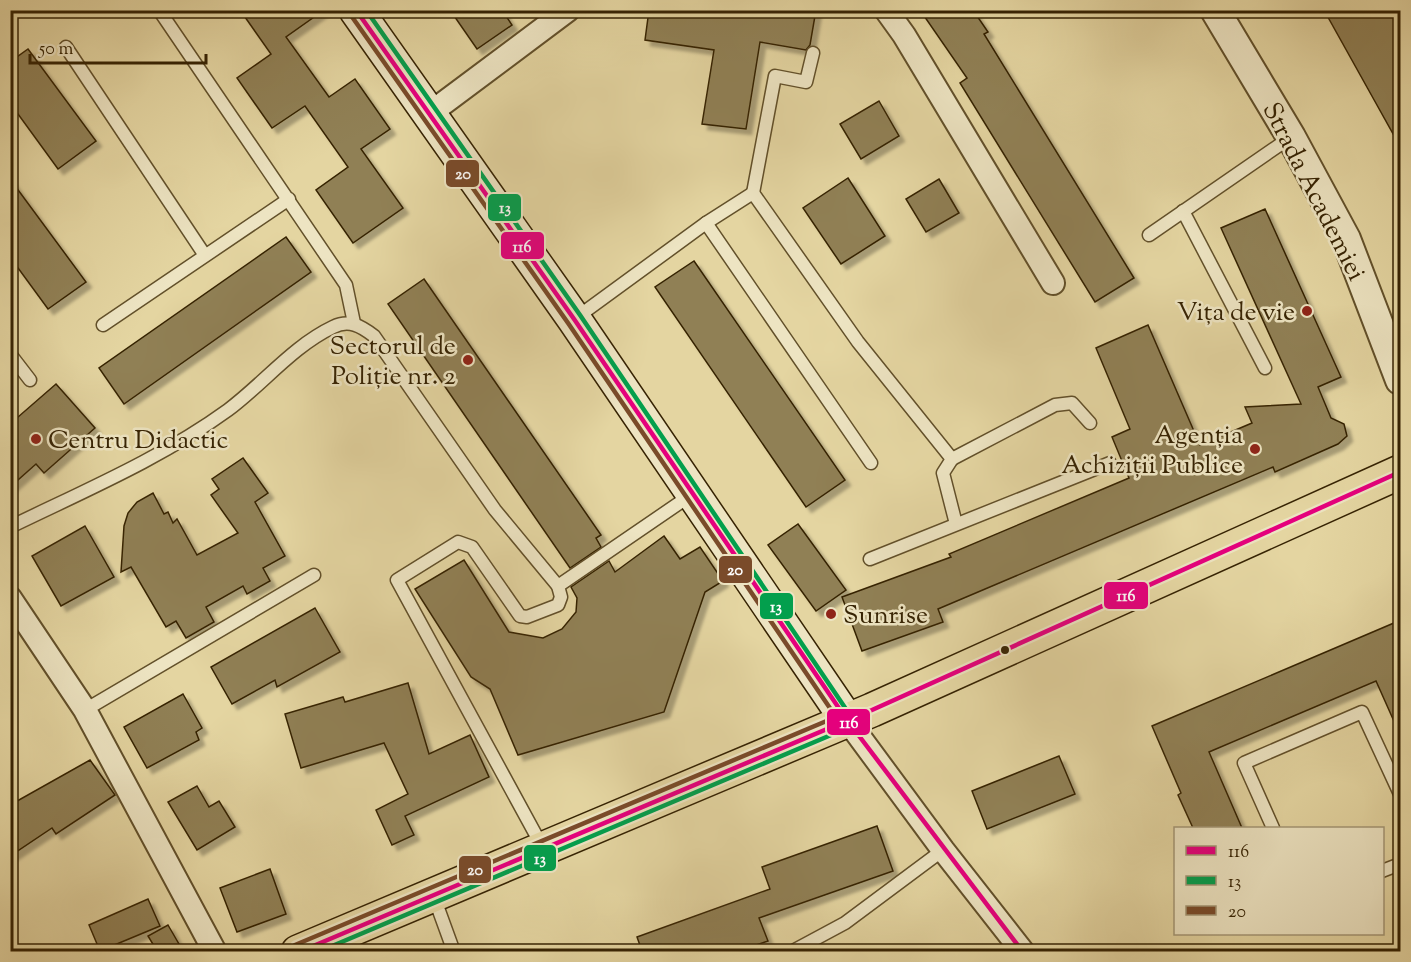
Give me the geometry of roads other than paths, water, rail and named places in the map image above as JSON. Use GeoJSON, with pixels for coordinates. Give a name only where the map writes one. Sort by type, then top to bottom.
{"type":"FeatureCollection","features":[{"type":"Feature","properties":{"kind":"main road"},"geometry":{"type":"LineString","coordinates":[[356,10],[574,319],[848,720]]}},
{"type":"Feature","properties":{"kind":"main road"},"geometry":{"type":"LineString","coordinates":[[298,951],[434,897],[848,720],[1401,472]]}},
{"type":"Feature","properties":{"kind":"street"},"geometry":{"type":"LineString","coordinates":[[886,10],[904,35],[1053,284]]}},
{"type":"Feature","properties":{"kind":"street","name":"Strada Academiei"},"geometry":{"type":"LineString","coordinates":[[1215,10],[1291,137],[1346,239],[1401,380]]}},
{"type":"Feature","properties":{"kind":"street"},"geometry":{"type":"LineString","coordinates":[[429,114],[553,15]]}},
{"type":"Feature","properties":{"kind":"street"},"geometry":{"type":"LineString","coordinates":[[10,598],[85,710],[215,951]]}},
{"type":"Feature","properties":{"kind":"street"},"geometry":{"type":"LineString","coordinates":[[848,720],[943,850],[1023,951]]}},
{"type":"Feature","properties":{"kind":"lane"},"geometry":{"type":"LineString","coordinates":[[159,10],[346,285],[354,323]]}},
{"type":"Feature","properties":{"kind":"lane"},"geometry":{"type":"LineString","coordinates":[[66,47],[204,254]]}},
{"type":"Feature","properties":{"kind":"lane"},"geometry":{"type":"LineString","coordinates":[[813,53],[807,82],[775,75],[753,193],[858,342],[952,459]]}},
{"type":"Feature","properties":{"kind":"lane"},"geometry":{"type":"LineString","coordinates":[[1149,235],[1291,137]]}},
{"type":"Feature","properties":{"kind":"lane"},"geometry":{"type":"LineString","coordinates":[[574,319],[753,193]]}},
{"type":"Feature","properties":{"kind":"lane"},"geometry":{"type":"LineString","coordinates":[[103,325],[204,254],[289,199]]}},
{"type":"Feature","properties":{"kind":"lane"},"geometry":{"type":"LineString","coordinates":[[1183,211],[1265,368]]}},
{"type":"Feature","properties":{"kind":"lane"},"geometry":{"type":"LineString","coordinates":[[706,224],[871,463]]}},
{"type":"Feature","properties":{"kind":"lane"},"geometry":{"type":"LineString","coordinates":[[10,527],[165,450],[228,410],[313,340],[334,326],[354,323],[374,336],[495,510],[558,586],[561,597],[558,605],[527,617],[520,616],[472,547],[458,542],[397,580],[544,850]]}},
{"type":"Feature","properties":{"kind":"lane"},"geometry":{"type":"LineString","coordinates":[[10,354],[30,380]]}},
{"type":"Feature","properties":{"kind":"lane"},"geometry":{"type":"LineString","coordinates":[[956,524],[943,473],[952,459],[1055,405],[1072,403],[1090,423]]}},
{"type":"Feature","properties":{"kind":"lane"},"geometry":{"type":"LineString","coordinates":[[870,559],[1110,463]]}},
{"type":"Feature","properties":{"kind":"lane"},"geometry":{"type":"LineString","coordinates":[[558,586],[693,493]]}},
{"type":"Feature","properties":{"kind":"lane"},"geometry":{"type":"LineString","coordinates":[[85,710],[314,575]]}},
{"type":"Feature","properties":{"kind":"lane"},"geometry":{"type":"LineString","coordinates":[[1273,827],[1244,763],[1362,712],[1401,794]]}},
{"type":"Feature","properties":{"kind":"lane"},"geometry":{"type":"LineString","coordinates":[[791,951],[812,946],[943,850]]}},
{"type":"Feature","properties":{"kind":"lane"},"geometry":{"type":"LineString","coordinates":[[1384,871],[1401,864]]}},
{"type":"Feature","properties":{"kind":"lane"},"geometry":{"type":"LineString","coordinates":[[434,897],[454,951]]}},
{"type":"Feature","properties":{"kind":"place","name":"Vița de vie"},"geometry":{"type":"Point","coordinates":[1307,311]}},
{"type":"Feature","properties":{"kind":"place","name":"Sectorul de Poliție nr. 2"},"geometry":{"type":"Point","coordinates":[468,360]}},
{"type":"Feature","properties":{"kind":"place","name":"Centru Didactic"},"geometry":{"type":"Point","coordinates":[36,439]}},
{"type":"Feature","properties":{"kind":"place","name":"Agenția Achiziții Publice"},"geometry":{"type":"Point","coordinates":[1255,449]}},
{"type":"Feature","properties":{"kind":"place","name":"Sunrise"},"geometry":{"type":"Point","coordinates":[831,614]}}]}
